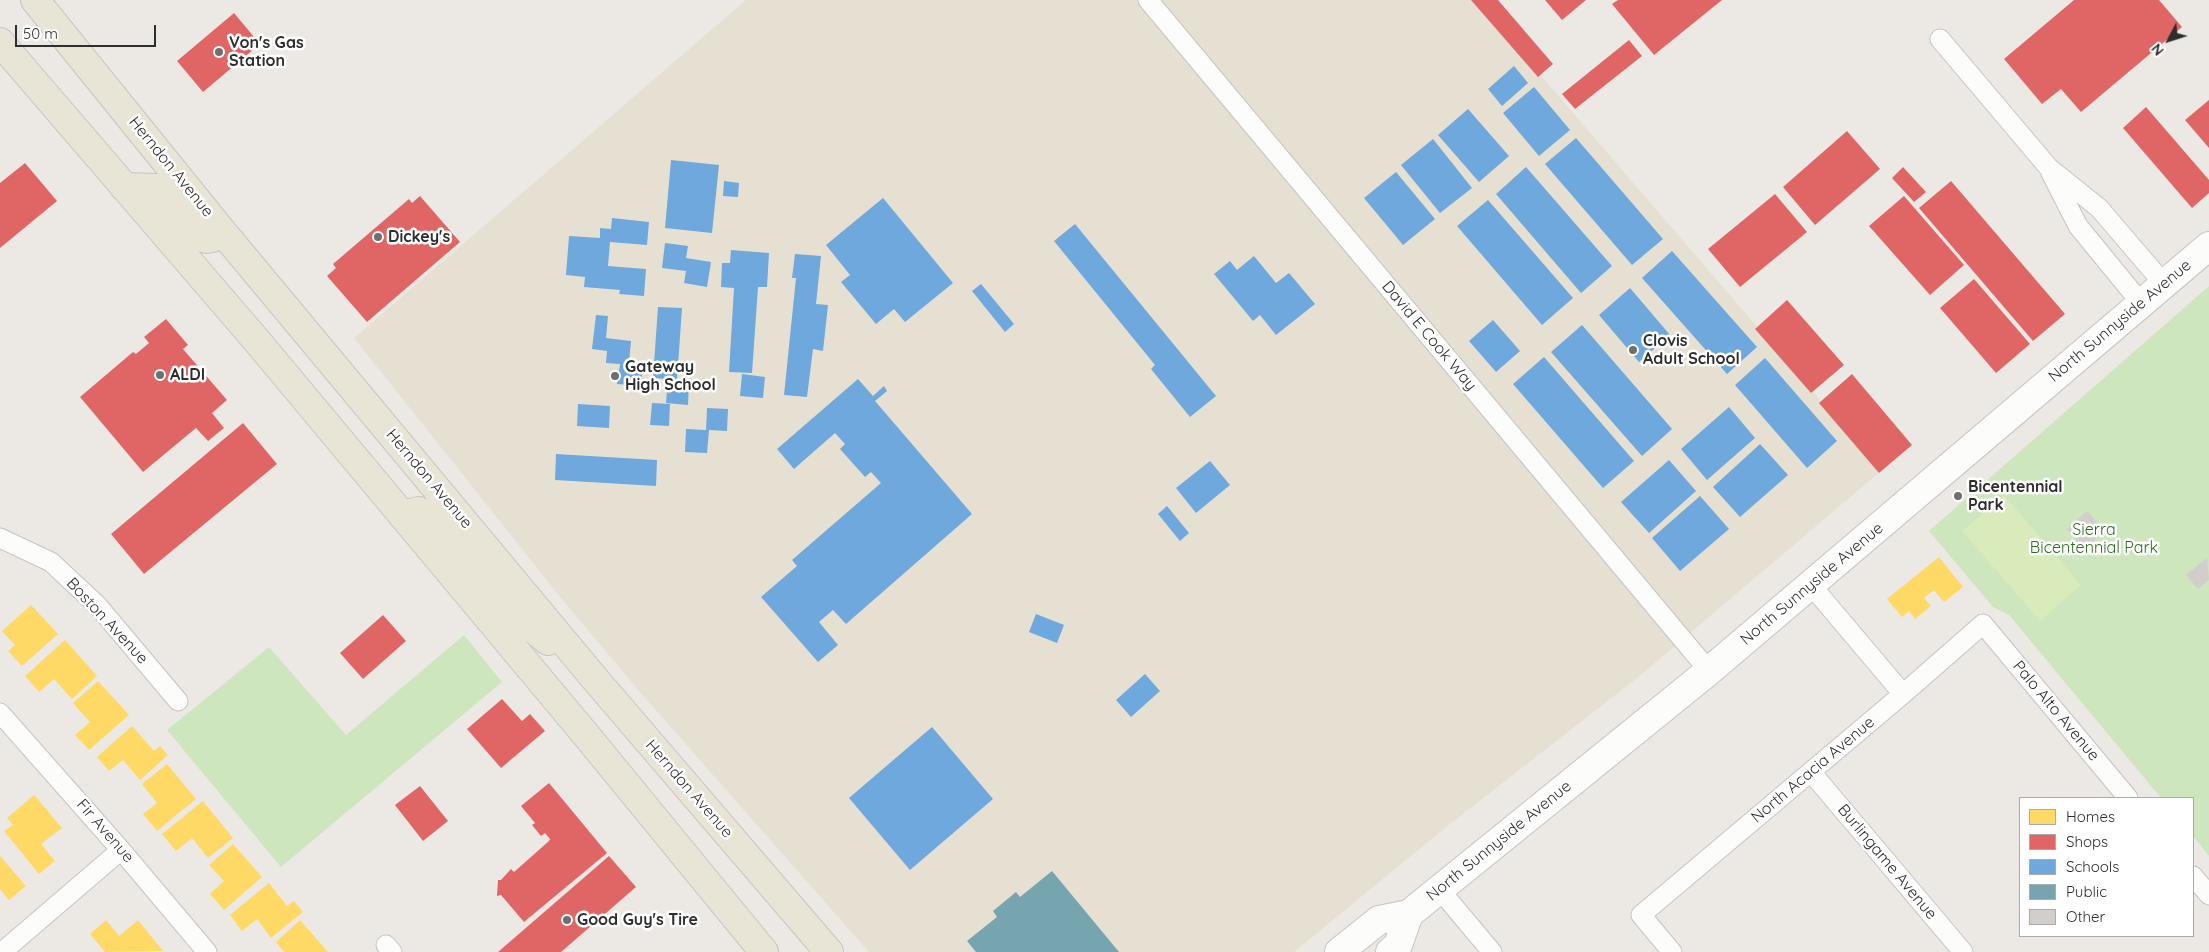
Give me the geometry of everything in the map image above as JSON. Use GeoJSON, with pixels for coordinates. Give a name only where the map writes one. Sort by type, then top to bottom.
{"type":"FeatureCollection","features":[{"type":"Feature","properties":{"kind":"main road","name":"Herndon Avenue"},"geometry":{"type":"LineString","coordinates":[[35,0],[221,230],[595,680],[829,952]]}},
{"type":"Feature","properties":{"kind":"main road"},"geometry":{"type":"LineString","coordinates":[[0,42],[402,515],[764,952]]}},
{"type":"Feature","properties":{"kind":"main road"},"geometry":{"type":"LineString","coordinates":[[124,186],[156,188],[198,236],[206,239],[212,238],[221,230]]}},
{"type":"Feature","properties":{"kind":"main road","name":"North Sunnyside Avenue"},"geometry":{"type":"LineString","coordinates":[[1339,952],[1378,920],[1410,914],[1709,672],[2209,246]]}},
{"type":"Feature","properties":{"kind":"main road"},"geometry":{"type":"LineString","coordinates":[[402,515],[419,510],[436,521],[514,613],[595,680]]}},
{"type":"Feature","properties":{"kind":"main road"},"geometry":{"type":"LineString","coordinates":[[1390,952],[1398,945],[1410,914]]}},
{"type":"Feature","properties":{"kind":"street","name":"David E Cook Way"},"geometry":{"type":"LineString","coordinates":[[1148,0],[1709,672]]}},
{"type":"Feature","properties":{"kind":"street"},"geometry":{"type":"LineString","coordinates":[[1940,39],[2048,168],[2099,208],[2164,284]]}},
{"type":"Feature","properties":{"kind":"street"},"geometry":{"type":"LineString","coordinates":[[2048,168],[2078,226],[2141,303]]}},
{"type":"Feature","properties":{"kind":"street","name":"Boston Avenue"},"geometry":{"type":"LineString","coordinates":[[0,538],[51,562],[98,606],[178,701]]}},
{"type":"Feature","properties":{"kind":"street"},"geometry":{"type":"LineString","coordinates":[[1812,585],[1903,694]]}},
{"type":"Feature","properties":{"kind":"street","name":"North Acacia Avenue"},"geometry":{"type":"LineString","coordinates":[[1672,952],[1641,915],[1983,624]]}},
{"type":"Feature","properties":{"kind":"street","name":"Palo Alto Avenue"},"geometry":{"type":"LineString","coordinates":[[1983,624],[2127,797]]}},
{"type":"Feature","properties":{"kind":"street","name":"Fir Avenue"},"geometry":{"type":"LineString","coordinates":[[0,712],[207,952]]}},
{"type":"Feature","properties":{"kind":"street","name":"Burlingame Avenue"},"geometry":{"type":"LineString","coordinates":[[1811,772],[1963,952]]}},
{"type":"Feature","properties":{"kind":"street"},"geometry":{"type":"LineString","coordinates":[[2,952],[121,850]]}},
{"type":"Feature","properties":{"kind":"street"},"geometry":{"type":"LineString","coordinates":[[2194,877],[2209,895]]}},
{"type":"Feature","properties":{"kind":"street"},"geometry":{"type":"LineString","coordinates":[[1440,890],[1492,952]]}},
{"type":"Feature","properties":{"kind":"shaded area"},"geometry":{"type":"Polygon","coordinates":[[[746,0],[1476,0],[1881,471],[1637,678],[1445,828],[1294,952],[869,952],[639,691],[561,598],[354,338],[746,0]]]}},
{"type":"Feature","properties":{"kind":"green space","name":"Sierra Bicentennial Park"},"geometry":{"type":"Polygon","coordinates":[[[2209,286],[2209,856],[2194,837],[2194,797],[2160,797],[2009,615],[1993,607],[1929,531],[2209,286]]]}},
{"type":"Feature","properties":{"kind":"green space"},"geometry":{"type":"Polygon","coordinates":[[[2004,495],[2081,585],[2040,621],[1962,531],[2004,495]]]}},
{"type":"Feature","properties":{"kind":"green space"},"geometry":{"type":"Polygon","coordinates":[[[464,635],[502,682],[281,867],[167,730],[269,647],[346,735],[464,635]]]}},
{"type":"Feature","properties":{"kind":"building: Homes"},"geometry":{"type":"Polygon","coordinates":[[[1939,557],[1963,587],[1944,602],[1934,590],[1924,598],[1931,606],[1915,619],[1909,611],[1902,617],[1887,599],[1939,557]]]}},
{"type":"Feature","properties":{"kind":"building: Homes"},"geometry":{"type":"Polygon","coordinates":[[[31,605],[58,634],[22,666],[8,651],[15,645],[2,631],[31,605]]]}},
{"type":"Feature","properties":{"kind":"building: Homes"},"geometry":{"type":"Polygon","coordinates":[[[65,640],[97,676],[72,699],[54,679],[39,692],[25,676],[65,640]]]}},
{"type":"Feature","properties":{"kind":"building: Homes"},"geometry":{"type":"Polygon","coordinates":[[[98,681],[129,715],[89,750],[75,735],[90,722],[73,703],[98,681]]]}},
{"type":"Feature","properties":{"kind":"building: Homes"},"geometry":{"type":"Polygon","coordinates":[[[132,726],[154,751],[160,746],[168,755],[140,780],[123,760],[109,771],[97,757],[132,726]]]}},
{"type":"Feature","properties":{"kind":"building: Homes"},"geometry":{"type":"Polygon","coordinates":[[[167,764],[196,799],[157,831],[143,814],[157,803],[142,784],[167,764]]]}},
{"type":"Feature","properties":{"kind":"building: Homes"},"geometry":{"type":"Polygon","coordinates":[[[34,795],[62,828],[41,844],[55,861],[39,874],[4,831],[13,825],[7,818],[34,795]]]}},
{"type":"Feature","properties":{"kind":"building: Homes"},"geometry":{"type":"Polygon","coordinates":[[[203,801],[233,838],[208,858],[192,838],[176,851],[162,834],[203,801]]]}},
{"type":"Feature","properties":{"kind":"building: Homes"},"geometry":{"type":"Polygon","coordinates":[[[233,844],[262,877],[224,910],[210,894],[224,881],[209,865],[233,844]]]}},
{"type":"Feature","properties":{"kind":"building: Homes"},"geometry":{"type":"Polygon","coordinates":[[[0,856],[26,886],[9,900],[0,889],[0,856]]]}},
{"type":"Feature","properties":{"kind":"building: Homes"},"geometry":{"type":"Polygon","coordinates":[[[269,883],[287,906],[294,901],[303,912],[271,938],[257,919],[242,931],[230,915],[269,883]]]}},
{"type":"Feature","properties":{"kind":"building: Homes"},"geometry":{"type":"Polygon","coordinates":[[[106,920],[119,936],[138,920],[163,951],[105,952],[90,934],[106,920]]]}},
{"type":"Feature","properties":{"kind":"building: Homes"},"geometry":{"type":"Polygon","coordinates":[[[300,920],[328,952],[284,952],[276,942],[300,920]]]}},
{"type":"Feature","properties":{"kind":"building: Shops"},"geometry":{"type":"Polygon","coordinates":[[[1471,0],[1498,0],[1553,64],[1538,77],[1471,0]]]}},
{"type":"Feature","properties":{"kind":"building: Shops"},"geometry":{"type":"Polygon","coordinates":[[[1545,0],[1586,0],[1562,20],[1545,0]]]}},
{"type":"Feature","properties":{"kind":"building: Shops"},"geometry":{"type":"Polygon","coordinates":[[[1618,0],[1722,0],[1654,55],[1612,4],[1618,0]]]}},
{"type":"Feature","properties":{"kind":"building: Shops"},"geometry":{"type":"Polygon","coordinates":[[[2074,0],[2159,0],[2182,27],[2081,112],[2061,89],[2042,104],[2004,59],[2074,0]]]}},
{"type":"Feature","properties":{"kind":"building: Shops","name":"Von's Gas Station"},"geometry":{"type":"Polygon","coordinates":[[[234,13],[260,44],[203,92],[177,61],[234,13]]]}},
{"type":"Feature","properties":{"kind":"building: Shops"},"geometry":{"type":"Polygon","coordinates":[[[1629,40],[1642,56],[1575,109],[1562,94],[1629,40]]]}},
{"type":"Feature","properties":{"kind":"building: Shops"},"geometry":{"type":"Polygon","coordinates":[[[2209,100],[2209,148],[2185,120],[2209,100]]]}},
{"type":"Feature","properties":{"kind":"building: Shops"},"geometry":{"type":"Polygon","coordinates":[[[2146,107],[2209,180],[2209,193],[2192,208],[2123,128],[2146,107]]]}},
{"type":"Feature","properties":{"kind":"building: Shops"},"geometry":{"type":"Polygon","coordinates":[[[1847,131],[1880,169],[1815,225],[1783,187],[1847,131]]]}},
{"type":"Feature","properties":{"kind":"building: Shops"},"geometry":{"type":"Polygon","coordinates":[[[25,163],[57,201],[0,248],[0,183],[25,163]]]}},
{"type":"Feature","properties":{"kind":"building: Shops"},"geometry":{"type":"Polygon","coordinates":[[[1903,167],[1926,192],[1914,202],[1892,178],[1903,167]]]}},
{"type":"Feature","properties":{"kind":"building: Shops"},"geometry":{"type":"Polygon","coordinates":[[[1951,181],[2065,314],[2033,341],[1919,208],[1951,181]]]}},
{"type":"Feature","properties":{"kind":"building: Shops"},"geometry":{"type":"Polygon","coordinates":[[[1775,194],[1807,232],[1740,287],[1708,249],[1775,194]]]}},
{"type":"Feature","properties":{"kind":"building: Shops"},"geometry":{"type":"Polygon","coordinates":[[[420,196],[460,242],[367,322],[327,276],[336,268],[333,264],[409,199],[412,203],[420,196]]]}},
{"type":"Feature","properties":{"kind":"building: Shops"},"geometry":{"type":"Polygon","coordinates":[[[1904,196],[1964,265],[1930,295],[1869,226],[1904,196]]]}},
{"type":"Feature","properties":{"kind":"building: Shops"},"geometry":{"type":"Polygon","coordinates":[[[1974,279],[2030,344],[1996,373],[1940,308],[1974,279]]]}},
{"type":"Feature","properties":{"kind":"building: Shops"},"geometry":{"type":"Polygon","coordinates":[[[1787,300],[1844,365],[1811,393],[1755,329],[1787,300]]]}},
{"type":"Feature","properties":{"kind":"building: Shops"},"geometry":{"type":"Polygon","coordinates":[[[166,319],[188,345],[183,349],[227,400],[212,413],[224,428],[208,441],[196,428],[143,472],[80,397],[133,352],[136,354],[149,343],[144,337],[166,319]]]}},
{"type":"Feature","properties":{"kind":"building: Shops"},"geometry":{"type":"Polygon","coordinates":[[[1852,374],[1912,445],[1879,473],[1819,403],[1852,374]]]}},
{"type":"Feature","properties":{"kind":"building: Shops"},"geometry":{"type":"Polygon","coordinates":[[[243,423],[277,464],[144,574],[111,534],[243,423]]]}},
{"type":"Feature","properties":{"kind":"building: Shops"},"geometry":{"type":"Polygon","coordinates":[[[383,615],[406,641],[363,679],[340,653],[383,615]]]}},
{"type":"Feature","properties":{"kind":"building: Shops"},"geometry":{"type":"Polygon","coordinates":[[[502,699],[522,721],[530,714],[545,731],[501,768],[467,729],[502,699]]]}},
{"type":"Feature","properties":{"kind":"building: Shops"},"geometry":{"type":"Polygon","coordinates":[[[549,783],[607,853],[524,922],[501,895],[497,896],[498,880],[501,880],[511,869],[514,872],[549,841],[550,839],[545,833],[541,836],[532,825],[535,823],[521,806],[549,783]]]}},
{"type":"Feature","properties":{"kind":"building: Shops"},"geometry":{"type":"Polygon","coordinates":[[[420,786],[448,821],[423,841],[395,805],[420,786]]]}},
{"type":"Feature","properties":{"kind":"building: Shops","name":"Good Guy's Tire"},"geometry":{"type":"Polygon","coordinates":[[[609,856],[636,887],[561,952],[498,952],[609,856]]]}},
{"type":"Feature","properties":{"kind":"building: Schools"},"geometry":{"type":"Polygon","coordinates":[[[1514,66],[1528,83],[1502,106],[1488,89],[1514,66]]]}},
{"type":"Feature","properties":{"kind":"building: Schools"},"geometry":{"type":"Polygon","coordinates":[[[1534,87],[1570,130],[1539,156],[1503,113],[1534,87]]]}},
{"type":"Feature","properties":{"kind":"building: Schools"},"geometry":{"type":"Polygon","coordinates":[[[1468,109],[1509,156],[1479,182],[1438,135],[1468,109]]]}},
{"type":"Feature","properties":{"kind":"building: Schools"},"geometry":{"type":"Polygon","coordinates":[[[1576,138],[1663,239],[1632,265],[1545,164],[1576,138]]]}},
{"type":"Feature","properties":{"kind":"building: Schools"},"geometry":{"type":"Polygon","coordinates":[[[1433,139],[1472,188],[1440,213],[1401,165],[1433,139]]]}},
{"type":"Feature","properties":{"kind":"building: Schools"},"geometry":{"type":"Polygon","coordinates":[[[671,160],[719,165],[712,233],[665,228],[671,160]]]}},
{"type":"Feature","properties":{"kind":"building: Schools"},"geometry":{"type":"Polygon","coordinates":[[[1526,167],[1612,266],[1581,293],[1496,194],[1526,167]]]}},
{"type":"Feature","properties":{"kind":"building: Schools"},"geometry":{"type":"Polygon","coordinates":[[[1396,172],[1435,219],[1403,245],[1364,198],[1396,172]]]}},
{"type":"Feature","properties":{"kind":"building: Schools"},"geometry":{"type":"Polygon","coordinates":[[[724,181],[739,183],[738,197],[723,196],[724,181]]]}},
{"type":"Feature","properties":{"kind":"building: Schools"},"geometry":{"type":"Polygon","coordinates":[[[883,198],[953,283],[905,322],[894,309],[876,324],[841,282],[850,275],[826,245],[883,198]]]}},
{"type":"Feature","properties":{"kind":"building: Schools"},"geometry":{"type":"Polygon","coordinates":[[[1488,200],[1573,298],[1542,325],[1457,226],[1488,200]]]}},
{"type":"Feature","properties":{"kind":"building: Schools"},"geometry":{"type":"Polygon","coordinates":[[[612,218],[649,222],[647,245],[610,242],[608,266],[646,269],[644,296],[619,294],[620,290],[584,287],[585,277],[566,275],[569,236],[600,238],[600,228],[611,229],[612,218]]]}},
{"type":"Feature","properties":{"kind":"building: Schools"},"geometry":{"type":"Polygon","coordinates":[[[1075,224],[1216,396],[1190,417],[1151,369],[1155,365],[1054,241],[1075,224]]]}},
{"type":"Feature","properties":{"kind":"building: Schools"},"geometry":{"type":"Polygon","coordinates":[[[665,243],[688,246],[686,258],[711,262],[707,287],[684,283],[686,271],[662,268],[665,243]]]}},
{"type":"Feature","properties":{"kind":"building: Schools"},"geometry":{"type":"Polygon","coordinates":[[[731,250],[769,253],[767,287],[758,287],[752,373],[729,372],[734,288],[721,287],[722,263],[730,263],[731,250]]]}},
{"type":"Feature","properties":{"kind":"building: Schools"},"geometry":{"type":"Polygon","coordinates":[[[1672,251],[1757,347],[1727,374],[1642,278],[1672,251]]]}},
{"type":"Feature","properties":{"kind":"building: Schools"},"geometry":{"type":"Polygon","coordinates":[[[795,254],[821,256],[816,304],[828,305],[823,351],[813,349],[807,397],[784,395],[796,278],[792,278],[795,254]]]}},
{"type":"Feature","properties":{"kind":"building: Schools"},"geometry":{"type":"Polygon","coordinates":[[[1254,256],[1276,283],[1289,273],[1315,304],[1276,335],[1260,315],[1253,321],[1214,274],[1230,261],[1237,270],[1254,256]]]}},
{"type":"Feature","properties":{"kind":"building: Schools"},"geometry":{"type":"Polygon","coordinates":[[[981,284],[1014,324],[1005,332],[972,291],[981,284]]]}},
{"type":"Feature","properties":{"kind":"building: Schools"},"geometry":{"type":"Polygon","coordinates":[[[1630,288],[1670,335],[1639,362],[1599,315],[1630,288]]]}},
{"type":"Feature","properties":{"kind":"building: Schools"},"geometry":{"type":"Polygon","coordinates":[[[658,307],[682,308],[677,380],[689,381],[688,405],[666,403],[668,379],[653,378],[658,307]]]}},
{"type":"Feature","properties":{"kind":"building: Schools"},"geometry":{"type":"Polygon","coordinates":[[[596,315],[608,316],[606,338],[631,341],[629,363],[643,365],[641,386],[617,384],[620,364],[606,363],[607,351],[592,349],[596,315]]]}},
{"type":"Feature","properties":{"kind":"building: Schools"},"geometry":{"type":"Polygon","coordinates":[[[1493,320],[1520,351],[1496,372],[1469,341],[1493,320]]]}},
{"type":"Feature","properties":{"kind":"building: Schools"},"geometry":{"type":"Polygon","coordinates":[[[1582,325],[1672,429],[1642,456],[1551,352],[1582,325]]]}},
{"type":"Feature","properties":{"kind":"building: Schools"},"geometry":{"type":"Polygon","coordinates":[[[1544,357],[1634,461],[1603,488],[1513,384],[1544,357]]]}},
{"type":"Feature","properties":{"kind":"building: Schools"},"geometry":{"type":"Polygon","coordinates":[[[1765,358],[1837,441],[1807,468],[1735,385],[1765,358]]]}},
{"type":"Feature","properties":{"kind":"building: Schools"},"geometry":{"type":"Polygon","coordinates":[[[742,374],[765,377],[763,398],[740,396],[742,374]]]}},
{"type":"Feature","properties":{"kind":"building: Schools"},"geometry":{"type":"Polygon","coordinates":[[[858,379],[873,396],[884,386],[887,391],[875,401],[972,514],[846,624],[833,610],[819,622],[838,645],[818,662],[761,597],[797,566],[792,560],[881,483],[871,472],[865,477],[840,449],[845,444],[835,433],[794,469],[777,449],[858,379]]]}},
{"type":"Feature","properties":{"kind":"building: Schools"},"geometry":{"type":"Polygon","coordinates":[[[652,403],[670,404],[669,426],[650,425],[652,403]]]}},
{"type":"Feature","properties":{"kind":"building: Schools"},"geometry":{"type":"Polygon","coordinates":[[[578,404],[610,406],[609,428],[577,426],[578,404]]]}},
{"type":"Feature","properties":{"kind":"building: Schools"},"geometry":{"type":"Polygon","coordinates":[[[1729,407],[1755,438],[1707,480],[1681,449],[1729,407]]]}},
{"type":"Feature","properties":{"kind":"building: Schools"},"geometry":{"type":"Polygon","coordinates":[[[707,408],[728,409],[727,431],[709,430],[707,453],[685,452],[686,429],[706,430],[707,408]]]}},
{"type":"Feature","properties":{"kind":"building: Schools"},"geometry":{"type":"Polygon","coordinates":[[[1760,444],[1788,475],[1740,517],[1713,487],[1760,444]]]}},
{"type":"Feature","properties":{"kind":"building: Schools"},"geometry":{"type":"Polygon","coordinates":[[[556,454],[657,460],[656,486],[555,480],[556,454]]]}},
{"type":"Feature","properties":{"kind":"building: Schools"},"geometry":{"type":"Polygon","coordinates":[[[1669,460],[1696,491],[1649,533],[1621,502],[1669,460]]]}},
{"type":"Feature","properties":{"kind":"building: Schools"},"geometry":{"type":"Polygon","coordinates":[[[1210,461],[1230,485],[1196,513],[1176,488],[1210,461]]]}},
{"type":"Feature","properties":{"kind":"building: Schools"},"geometry":{"type":"Polygon","coordinates":[[[1700,496],[1729,529],[1680,571],[1652,538],[1700,496]]]}},
{"type":"Feature","properties":{"kind":"building: Schools"},"geometry":{"type":"Polygon","coordinates":[[[1167,506],[1189,533],[1180,541],[1158,514],[1167,506]]]}},
{"type":"Feature","properties":{"kind":"building: Schools"},"geometry":{"type":"Polygon","coordinates":[[[1036,614],[1064,625],[1057,643],[1029,632],[1036,614]]]}},
{"type":"Feature","properties":{"kind":"building: Schools"},"geometry":{"type":"Polygon","coordinates":[[[1145,674],[1160,691],[1131,717],[1116,700],[1145,674]]]}},
{"type":"Feature","properties":{"kind":"building: Schools"},"geometry":{"type":"Polygon","coordinates":[[[932,727],[993,799],[910,870],[849,798],[932,727]]]}},
{"type":"Feature","properties":{"kind":"building: Public"},"geometry":{"type":"Polygon","coordinates":[[[1052,871],[1119,952],[976,952],[967,941],[997,917],[993,911],[1016,892],[1020,897],[1052,871]]]}},
{"type":"Feature","properties":{"kind":"building: Other"},"geometry":{"type":"Polygon","coordinates":[[[2087,511],[2104,531],[2084,549],[2067,529],[2087,511]]]}},
{"type":"Feature","properties":{"kind":"building: Other"},"geometry":{"type":"Polygon","coordinates":[[[2207,558],[2209,580],[2198,589],[2186,575],[2207,558]]]}},
{"type":"Feature","properties":{"kind":"place","name":"Von's Gas Station"},"geometry":{"type":"Point","coordinates":[219,52]}},
{"type":"Feature","properties":{"kind":"place","name":"Dickey's"},"geometry":{"type":"Point","coordinates":[378,237]}},
{"type":"Feature","properties":{"kind":"place","name":"Clovis Adult School"},"geometry":{"type":"Point","coordinates":[1633,350]}},
{"type":"Feature","properties":{"kind":"place","name":"ALDI"},"geometry":{"type":"Point","coordinates":[160,375]}},
{"type":"Feature","properties":{"kind":"place","name":"Gateway High School"},"geometry":{"type":"Point","coordinates":[615,376]}},
{"type":"Feature","properties":{"kind":"place","name":"Bicentennial Park"},"geometry":{"type":"Point","coordinates":[1958,496]}},
{"type":"Feature","properties":{"kind":"place","name":"Good Guy's Tire"},"geometry":{"type":"Point","coordinates":[567,920]}}]}
